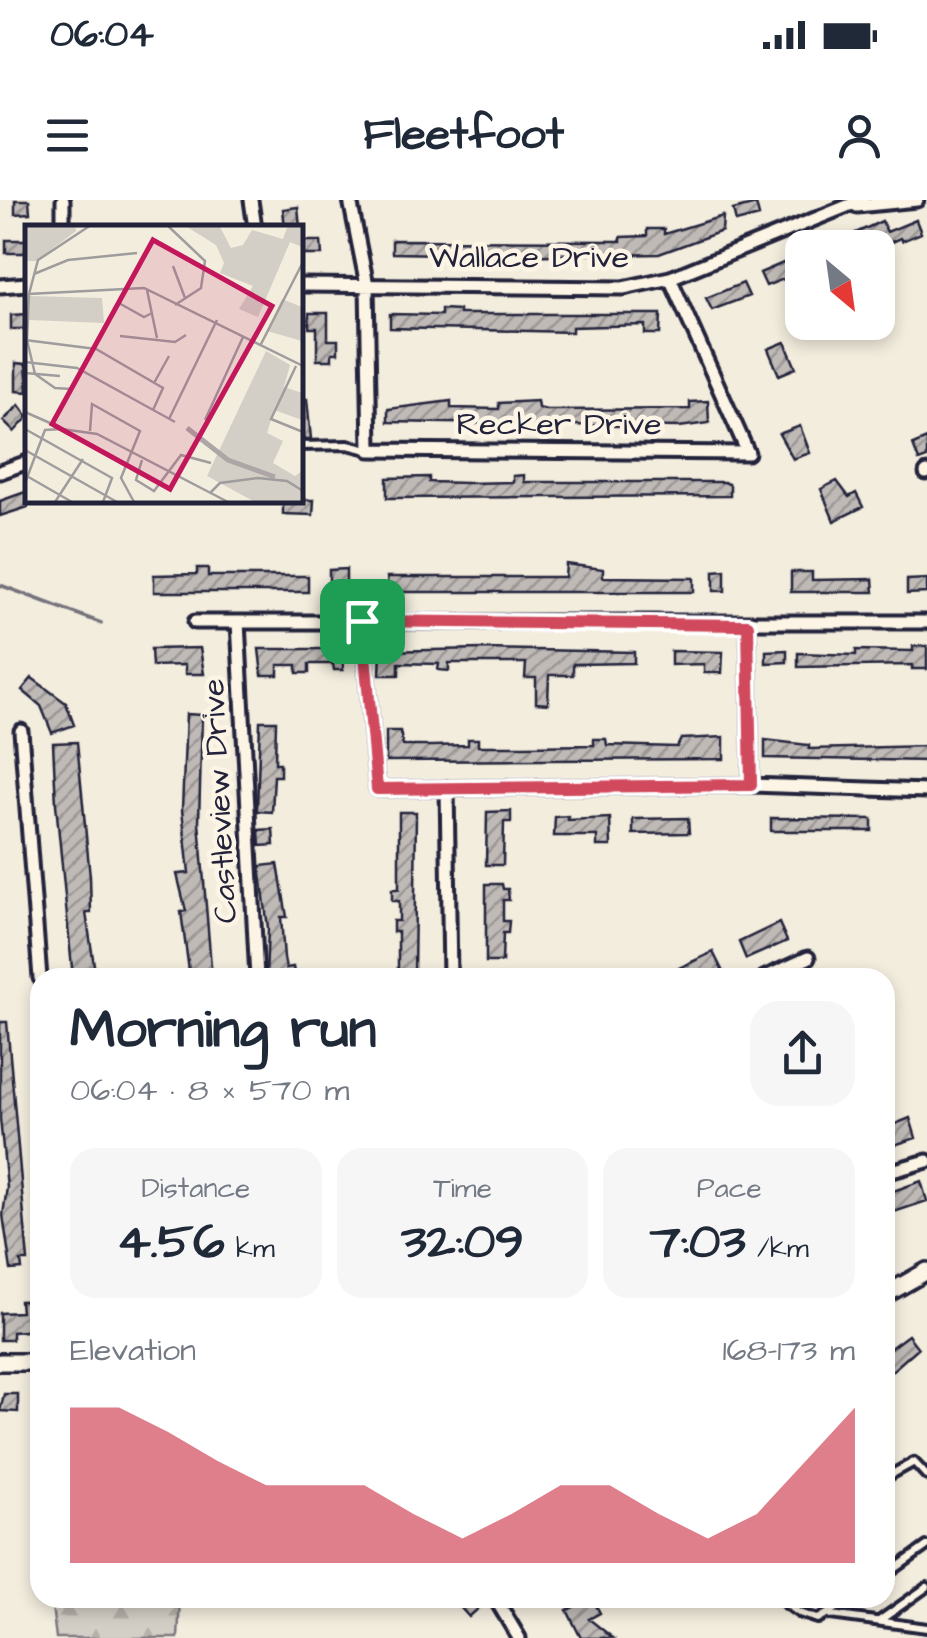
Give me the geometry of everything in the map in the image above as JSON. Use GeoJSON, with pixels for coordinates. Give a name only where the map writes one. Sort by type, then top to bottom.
{"type":"FeatureCollection","features":[{"type":"Feature","properties":{"kind":"street"},"geometry":{"type":"LineString","coordinates":[[63,225],[64,200]]}},
{"type":"Feature","properties":{"kind":"street"},"geometry":{"type":"LineString","coordinates":[[252,200],[255,225]]}},
{"type":"Feature","properties":{"kind":"street"},"geometry":{"type":"LineString","coordinates":[[350,200],[368,285],[370,450]]}},
{"type":"Feature","properties":{"kind":"street","name":"Wallace Drive"},"geometry":{"type":"LineString","coordinates":[[302,285],[623,288],[670,278],[856,203],[917,200]]}},
{"type":"Feature","properties":{"kind":"street","name":"Recker Drive"},"geometry":{"type":"LineString","coordinates":[[370,450],[748,453],[670,278]]}},
{"type":"Feature","properties":{"kind":"street"},"geometry":{"type":"LineString","coordinates":[[0,286],[25,284]]}},
{"type":"Feature","properties":{"kind":"street"},"geometry":{"type":"LineString","coordinates":[[0,472],[25,463]]}},
{"type":"Feature","properties":{"kind":"street"},"geometry":{"type":"LineString","coordinates":[[362,621],[377,789],[751,785],[927,791]]}},
{"type":"Feature","properties":{"kind":"street"},"geometry":{"type":"LineString","coordinates":[[196,622],[927,622]]}},
{"type":"Feature","properties":{"kind":"street","name":"Castleview Drive"},"geometry":{"type":"LineString","coordinates":[[238,622],[256,968]]}},
{"type":"Feature","properties":{"kind":"street"},"geometry":{"type":"LineString","coordinates":[[748,625],[751,785]]}},
{"type":"Feature","properties":{"kind":"street"},"geometry":{"type":"LineString","coordinates":[[21,731],[39,968]]}},
{"type":"Feature","properties":{"kind":"street"},"geometry":{"type":"LineString","coordinates":[[447,788],[450,968]]}},
{"type":"Feature","properties":{"kind":"street"},"geometry":{"type":"LineString","coordinates":[[786,968],[808,958]]}},
{"type":"Feature","properties":{"kind":"street"},"geometry":{"type":"LineString","coordinates":[[895,1171],[927,1161]]}},
{"type":"Feature","properties":{"kind":"street"},"geometry":{"type":"LineString","coordinates":[[895,1290],[927,1271]]}},
{"type":"Feature","properties":{"kind":"street"},"geometry":{"type":"LineString","coordinates":[[0,1362],[30,1362]]}},
{"type":"Feature","properties":{"kind":"street"},"geometry":{"type":"LineString","coordinates":[[501,1608],[519,1638]]}},
{"type":"Feature","properties":{"kind":"lane"},"geometry":{"type":"LineString","coordinates":[[302,446],[348,445],[370,450]]}},
{"type":"Feature","properties":{"kind":"lane"},"geometry":{"type":"LineString","coordinates":[[895,1472],[914,1462],[927,1476]]}},
{"type":"Feature","properties":{"kind":"lane"},"geometry":{"type":"LineString","coordinates":[[895,1569],[927,1546]]}},
{"type":"Feature","properties":{"kind":"lane"},"geometry":{"type":"LineString","coordinates":[[877,1622],[927,1587]]}},
{"type":"Feature","properties":{"kind":"lane"},"geometry":{"type":"LineString","coordinates":[[793,1608],[805,1616],[830,1615],[927,1628]]}},
{"type":"Feature","properties":{"kind":"lane"},"geometry":{"type":"LineString","coordinates":[[830,1615],[840,1608]]}},
{"type":"Feature","properties":{"kind":"green space"},"geometry":{"type":"Polygon","coordinates":[[[52,1608],[180,1608],[178,1638],[56,1638],[52,1608]]]}},
{"type":"Feature","properties":{"kind":"building"},"geometry":{"type":"Polygon","coordinates":[[[15,200],[29,200],[30,213],[15,214],[15,200]]]}},
{"type":"Feature","properties":{"kind":"building"},"geometry":{"type":"Polygon","coordinates":[[[756,204],[759,216],[736,222],[733,210],[756,204]]]}},
{"type":"Feature","properties":{"kind":"building"},"geometry":{"type":"Polygon","coordinates":[[[298,207],[300,225],[285,225],[283,209],[298,207]]]}},
{"type":"Feature","properties":{"kind":"building"},"geometry":{"type":"Polygon","coordinates":[[[723,216],[722,231],[659,254],[610,255],[610,261],[597,260],[597,255],[590,254],[446,258],[446,254],[392,253],[392,240],[621,241],[621,237],[647,236],[647,229],[664,229],[664,234],[723,216]]]}},
{"type":"Feature","properties":{"kind":"building"},"geometry":{"type":"Polygon","coordinates":[[[916,220],[921,233],[902,241],[895,240],[895,230],[892,230],[916,220]]]}},
{"type":"Feature","properties":{"kind":"building"},"geometry":{"type":"Polygon","coordinates":[[[882,221],[886,230],[862,230],[882,221]]]}},
{"type":"Feature","properties":{"kind":"building"},"geometry":{"type":"Polygon","coordinates":[[[6,240],[25,240],[25,253],[6,253],[6,240]]]}},
{"type":"Feature","properties":{"kind":"building"},"geometry":{"type":"Polygon","coordinates":[[[302,241],[321,241],[322,255],[302,255],[302,241]]]}},
{"type":"Feature","properties":{"kind":"building"},"geometry":{"type":"Polygon","coordinates":[[[785,262],[785,279],[766,286],[760,273],[785,262]]]}},
{"type":"Feature","properties":{"kind":"building"},"geometry":{"type":"Polygon","coordinates":[[[743,283],[749,296],[712,310],[706,298],[743,283]]]}},
{"type":"Feature","properties":{"kind":"building"},"geometry":{"type":"Polygon","coordinates":[[[441,309],[459,310],[459,314],[661,314],[660,334],[645,334],[645,325],[572,327],[572,332],[390,328],[390,314],[441,315],[441,309]]]}},
{"type":"Feature","properties":{"kind":"building"},"geometry":{"type":"Polygon","coordinates":[[[309,313],[328,313],[328,340],[338,340],[338,353],[332,353],[332,360],[317,360],[317,328],[309,328],[309,313]]]}},
{"type":"Feature","properties":{"kind":"building"},"geometry":{"type":"Polygon","coordinates":[[[25,314],[25,329],[11,329],[11,315],[25,314]]]}},
{"type":"Feature","properties":{"kind":"building"},"geometry":{"type":"Polygon","coordinates":[[[785,342],[796,368],[779,375],[768,349],[785,342]]]}},
{"type":"Feature","properties":{"kind":"building"},"geometry":{"type":"Polygon","coordinates":[[[16,363],[25,364],[25,392],[16,391],[16,363]]]}},
{"type":"Feature","properties":{"kind":"building"},"geometry":{"type":"Polygon","coordinates":[[[302,399],[307,399],[311,439],[302,439],[302,399]]]}},
{"type":"Feature","properties":{"kind":"building"},"geometry":{"type":"Polygon","coordinates":[[[451,401],[451,408],[499,409],[499,403],[537,401],[538,408],[547,410],[690,409],[690,402],[708,401],[709,423],[679,427],[388,422],[388,409],[451,401]]]}},
{"type":"Feature","properties":{"kind":"building"},"geometry":{"type":"Polygon","coordinates":[[[19,405],[25,413],[25,420],[14,432],[3,421],[19,405]]]}},
{"type":"Feature","properties":{"kind":"building"},"geometry":{"type":"Polygon","coordinates":[[[800,426],[810,453],[793,459],[779,434],[800,426]]]}},
{"type":"Feature","properties":{"kind":"building"},"geometry":{"type":"Polygon","coordinates":[[[927,439],[927,458],[919,461],[913,445],[927,439]]]}},
{"type":"Feature","properties":{"kind":"building"},"geometry":{"type":"Polygon","coordinates":[[[524,475],[524,482],[724,482],[730,485],[730,496],[387,498],[387,478],[429,477],[429,482],[468,483],[513,482],[513,476],[524,475]]]}},
{"type":"Feature","properties":{"kind":"building"},"geometry":{"type":"Polygon","coordinates":[[[837,481],[849,497],[856,493],[863,507],[834,521],[821,489],[837,481]]]}},
{"type":"Feature","properties":{"kind":"building"},"geometry":{"type":"Polygon","coordinates":[[[25,492],[28,507],[0,516],[0,501],[25,492]]]}},
{"type":"Feature","properties":{"kind":"building"},"geometry":{"type":"Polygon","coordinates":[[[314,500],[313,515],[283,514],[283,502],[314,500]]]}},
{"type":"Feature","properties":{"kind":"building"},"geometry":{"type":"Polygon","coordinates":[[[566,564],[603,569],[603,577],[694,578],[694,592],[388,592],[387,577],[565,577],[566,564]]]}},
{"type":"Feature","properties":{"kind":"building"},"geometry":{"type":"Polygon","coordinates":[[[197,568],[208,568],[208,576],[308,576],[308,592],[154,592],[154,575],[197,574],[197,568]]]}},
{"type":"Feature","properties":{"kind":"building"},"geometry":{"type":"Polygon","coordinates":[[[346,569],[346,591],[329,591],[329,570],[346,569]]]}},
{"type":"Feature","properties":{"kind":"building"},"geometry":{"type":"Polygon","coordinates":[[[725,570],[725,591],[714,591],[714,571],[725,570]]]}},
{"type":"Feature","properties":{"kind":"building"},"geometry":{"type":"Polygon","coordinates":[[[791,572],[812,572],[812,580],[873,579],[874,592],[791,592],[791,572]]]}},
{"type":"Feature","properties":{"kind":"building"},"geometry":{"type":"Polygon","coordinates":[[[927,579],[927,593],[907,594],[907,580],[927,579]]]}},
{"type":"Feature","properties":{"kind":"building"},"geometry":{"type":"Polygon","coordinates":[[[913,646],[927,646],[927,669],[912,669],[912,665],[798,667],[798,653],[856,655],[856,650],[913,651],[913,646]]]}},
{"type":"Feature","properties":{"kind":"building"},"geometry":{"type":"Polygon","coordinates":[[[200,648],[204,674],[185,674],[185,665],[152,666],[151,649],[200,648]]]}},
{"type":"Feature","properties":{"kind":"building"},"geometry":{"type":"Polygon","coordinates":[[[259,649],[343,649],[343,670],[334,670],[333,664],[309,664],[309,673],[297,673],[297,665],[278,665],[278,675],[262,675],[259,649]]]}},
{"type":"Feature","properties":{"kind":"building"},"geometry":{"type":"Polygon","coordinates":[[[787,650],[787,662],[766,663],[766,651],[787,650]]]}},
{"type":"Feature","properties":{"kind":"building"},"geometry":{"type":"Polygon","coordinates":[[[381,651],[634,652],[634,663],[573,664],[573,675],[549,675],[548,704],[536,703],[536,678],[525,678],[526,663],[449,663],[449,671],[438,670],[439,664],[399,663],[399,675],[380,675],[381,651]]]}},
{"type":"Feature","properties":{"kind":"building"},"geometry":{"type":"Polygon","coordinates":[[[671,651],[723,652],[722,673],[704,673],[704,664],[671,665],[671,651]]]}},
{"type":"Feature","properties":{"kind":"building"},"geometry":{"type":"Polygon","coordinates":[[[32,678],[66,703],[74,725],[52,733],[41,706],[22,690],[32,678]]]}},
{"type":"Feature","properties":{"kind":"building"},"geometry":{"type":"Polygon","coordinates":[[[186,714],[202,715],[199,822],[211,968],[189,968],[181,912],[186,911],[177,874],[189,873],[182,810],[186,714]]]}},
{"type":"Feature","properties":{"kind":"building"},"geometry":{"type":"Polygon","coordinates":[[[260,721],[276,721],[275,763],[280,763],[280,776],[274,776],[272,812],[257,811],[260,721]]]}},
{"type":"Feature","properties":{"kind":"building"},"geometry":{"type":"Polygon","coordinates":[[[386,731],[400,731],[403,746],[468,745],[468,739],[478,739],[478,746],[594,745],[594,739],[606,739],[607,745],[677,747],[681,739],[724,737],[724,759],[386,761],[386,731]]]}},
{"type":"Feature","properties":{"kind":"building"},"geometry":{"type":"Polygon","coordinates":[[[765,740],[809,745],[809,749],[927,746],[927,761],[765,758],[765,740]]]}},
{"type":"Feature","properties":{"kind":"building"},"geometry":{"type":"Polygon","coordinates":[[[77,742],[90,877],[91,913],[86,913],[94,968],[72,968],[53,743],[77,742]]]}},
{"type":"Feature","properties":{"kind":"building"},"geometry":{"type":"Polygon","coordinates":[[[511,811],[511,822],[504,822],[503,865],[486,865],[487,812],[511,811]]]}},
{"type":"Feature","properties":{"kind":"building"},"geometry":{"type":"Polygon","coordinates":[[[399,812],[416,812],[414,968],[398,968],[398,932],[393,932],[393,921],[399,921],[399,901],[392,901],[392,889],[399,889],[399,812]]]}},
{"type":"Feature","properties":{"kind":"building"},"geometry":{"type":"Polygon","coordinates":[[[568,816],[568,820],[610,818],[611,846],[597,846],[597,836],[554,836],[555,817],[568,816]]]}},
{"type":"Feature","properties":{"kind":"building"},"geometry":{"type":"Polygon","coordinates":[[[688,818],[689,833],[633,834],[633,819],[688,818]]]}},
{"type":"Feature","properties":{"kind":"building"},"geometry":{"type":"Polygon","coordinates":[[[771,818],[872,819],[872,831],[771,831],[771,818]]]}},
{"type":"Feature","properties":{"kind":"building"},"geometry":{"type":"Polygon","coordinates":[[[273,829],[274,845],[260,846],[259,830],[273,829]]]}},
{"type":"Feature","properties":{"kind":"building"},"geometry":{"type":"Polygon","coordinates":[[[278,864],[287,917],[281,917],[286,968],[266,968],[268,928],[260,866],[278,864]]]}},
{"type":"Feature","properties":{"kind":"building"},"geometry":{"type":"Polygon","coordinates":[[[486,884],[502,884],[503,889],[508,889],[509,900],[503,900],[503,921],[509,921],[508,933],[503,933],[502,962],[486,962],[486,884]]]}},
{"type":"Feature","properties":{"kind":"building"},"geometry":{"type":"Polygon","coordinates":[[[779,923],[787,941],[746,959],[739,942],[779,923]]]}},
{"type":"Feature","properties":{"kind":"building"},"geometry":{"type":"Polygon","coordinates":[[[713,952],[721,968],[679,968],[713,952]]]}},
{"type":"Feature","properties":{"kind":"building"},"geometry":{"type":"Polygon","coordinates":[[[0,1022],[7,1022],[28,1261],[21,1261],[22,1269],[11,1270],[3,1215],[7,1187],[0,1119],[0,1022]]]}},
{"type":"Feature","properties":{"kind":"building"},"geometry":{"type":"Polygon","coordinates":[[[910,1118],[916,1138],[895,1145],[895,1124],[910,1118]]]}},
{"type":"Feature","properties":{"kind":"building"},"geometry":{"type":"Polygon","coordinates":[[[921,1181],[927,1201],[895,1212],[895,1190],[921,1181]]]}},
{"type":"Feature","properties":{"kind":"building"},"geometry":{"type":"Polygon","coordinates":[[[30,1300],[30,1331],[12,1332],[12,1340],[0,1340],[0,1313],[21,1312],[20,1301],[30,1300]]]}},
{"type":"Feature","properties":{"kind":"building"},"geometry":{"type":"Polygon","coordinates":[[[908,1335],[918,1348],[895,1368],[895,1345],[908,1335]]]}},
{"type":"Feature","properties":{"kind":"building"},"geometry":{"type":"Polygon","coordinates":[[[4,1394],[18,1394],[18,1412],[0,1411],[4,1394]]]}},
{"type":"Feature","properties":{"kind":"building"},"geometry":{"type":"Polygon","coordinates":[[[461,1608],[479,1608],[469,1617],[461,1608]]]}},
{"type":"Feature","properties":{"kind":"building"},"geometry":{"type":"Polygon","coordinates":[[[597,1608],[600,1613],[589,1619],[613,1638],[581,1638],[567,1610],[597,1608]]]}},
{"type":"Feature","properties":{"kind":"waterway"},"geometry":{"type":"LineString","coordinates":[[0,585],[101,623]]}},
{"type":"Feature","properties":{"kind":"route"},"geometry":{"type":"LineString","coordinates":[[362,621],[748,625],[751,785],[377,789],[362,621]]}}]}
